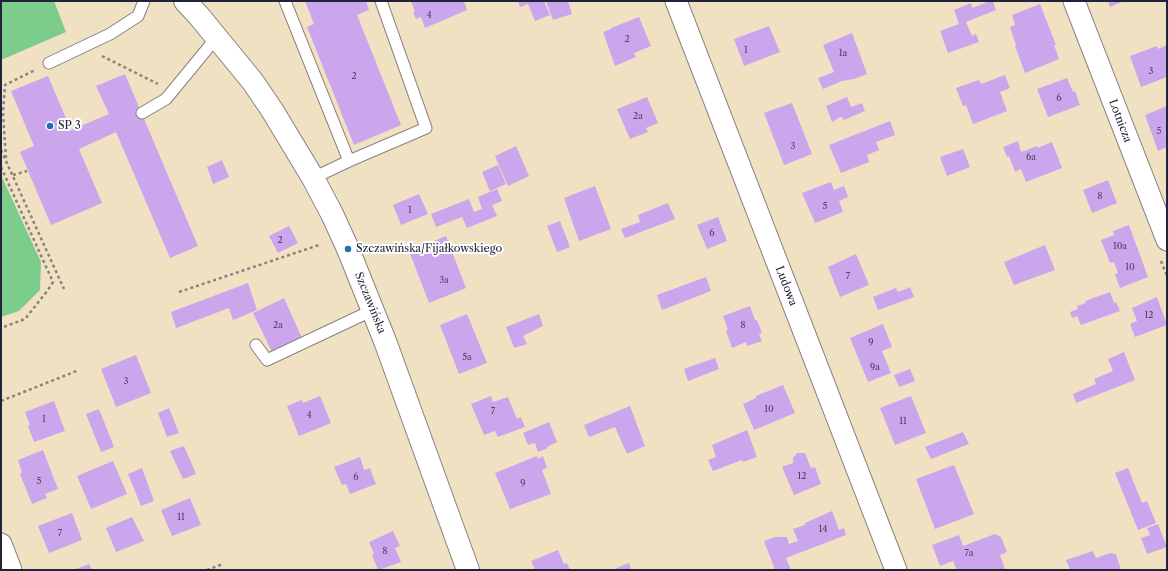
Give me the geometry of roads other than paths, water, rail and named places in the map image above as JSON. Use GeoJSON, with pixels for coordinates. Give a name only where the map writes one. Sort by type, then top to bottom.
{"type":"FeatureCollection","features":[{"type":"Feature","properties":{"kind":"street","name":"Szczawińska"},"geometry":{"type":"LineString","coordinates":[[185,1],[217,37],[253,82],[272,110],[313,178],[332,214],[348,249],[385,341],[468,570]]}},
{"type":"Feature","properties":{"kind":"street","name":"Ludowa"},"geometry":{"type":"LineString","coordinates":[[676,1],[896,570]]}},
{"type":"Feature","properties":{"kind":"street","name":"Lotnicza"},"geometry":{"type":"LineString","coordinates":[[1074,1],[1167,240]]}},
{"type":"Feature","properties":{"kind":"street"},"geometry":{"type":"LineString","coordinates":[[1,544],[11,570]]}},
{"type":"Feature","properties":{"kind":"lane"},"geometry":{"type":"LineString","coordinates":[[49,63],[110,34],[138,16],[144,1]]}},
{"type":"Feature","properties":{"kind":"lane"},"geometry":{"type":"LineString","coordinates":[[284,1],[349,161]]}},
{"type":"Feature","properties":{"kind":"lane"},"geometry":{"type":"LineString","coordinates":[[313,178],[426,128],[381,1]]}},
{"type":"Feature","properties":{"kind":"lane"},"geometry":{"type":"LineString","coordinates":[[142,113],[166,99],[217,37]]}},
{"type":"Feature","properties":{"kind":"lane"},"geometry":{"type":"LineString","coordinates":[[256,345],[267,360],[373,310]]}},
{"type":"Feature","properties":{"kind":"place","name":"SP 3"},"geometry":{"type":"Point","coordinates":[50,126]}},
{"type":"Feature","properties":{"kind":"place","name":"Szczawińska/Fijałkowskiego"},"geometry":{"type":"Point","coordinates":[348,249]}}]}
